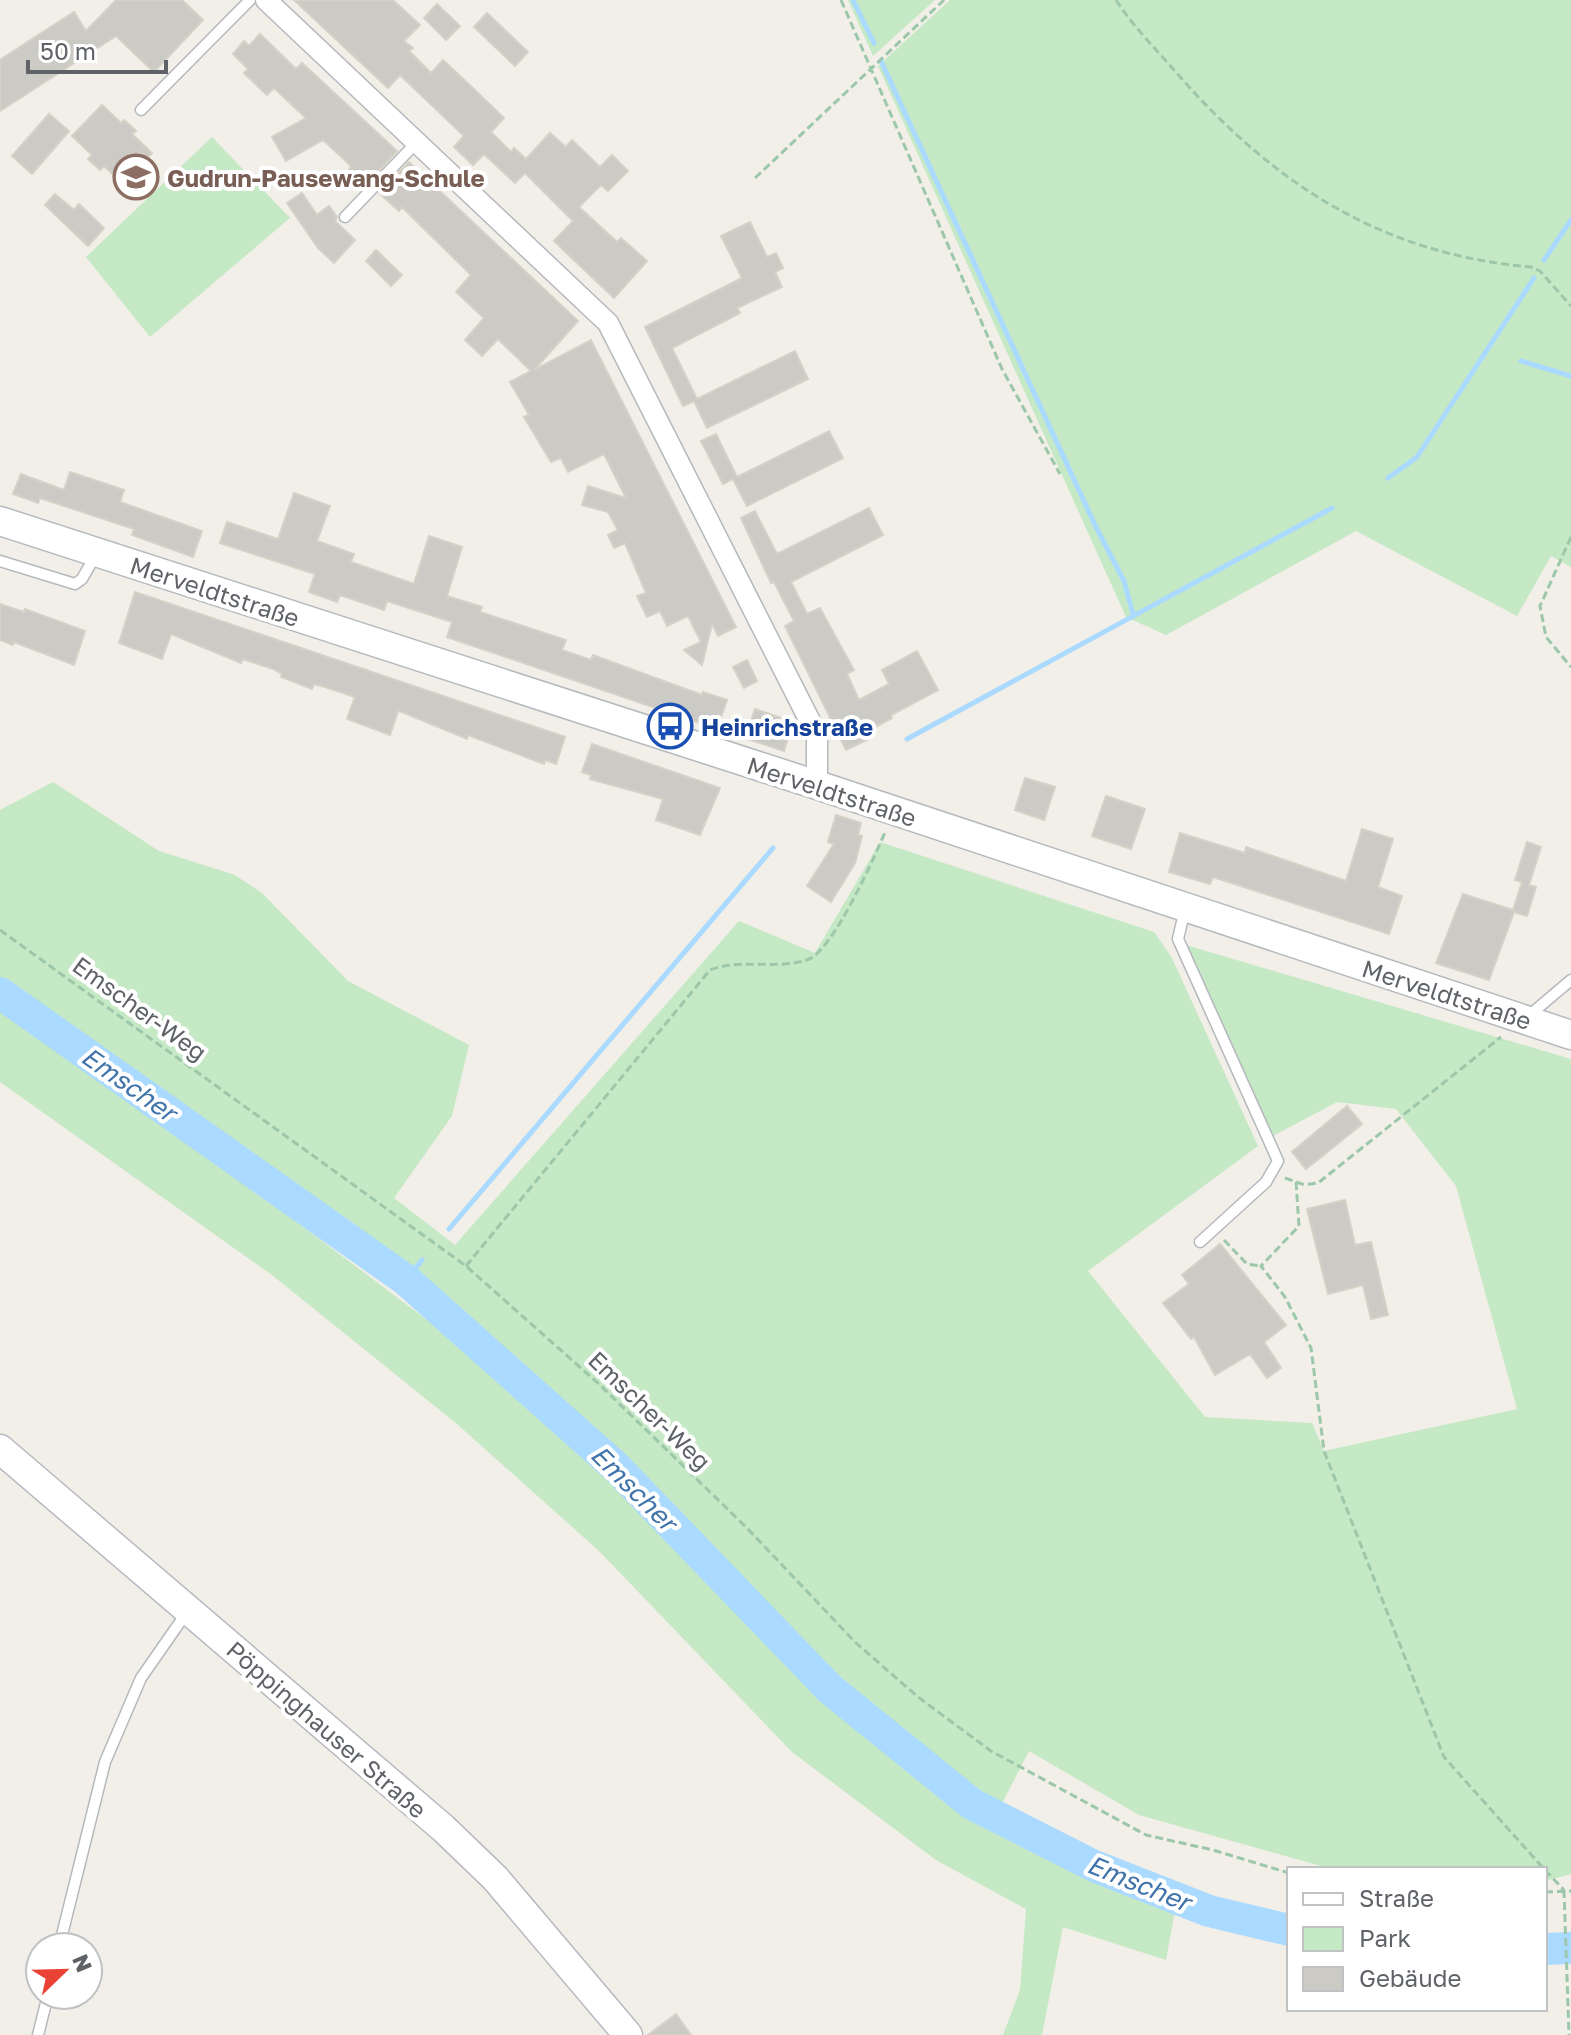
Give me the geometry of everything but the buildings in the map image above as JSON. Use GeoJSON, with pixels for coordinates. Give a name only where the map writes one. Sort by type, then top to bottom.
{"type":"FeatureCollection","features":[{"type":"Feature","properties":{"kind":"main road","name":"Merveldtstraße"},"geometry":{"type":"LineString","coordinates":[[0,521],[817,785],[1571,1035]]}},
{"type":"Feature","properties":{"kind":"main road","name":"Pöppinghauser Straße"},"geometry":{"type":"LineString","coordinates":[[0,1449],[463,1848],[495,1878],[628,2035]]}},
{"type":"Feature","properties":{"kind":"street"},"geometry":{"type":"LineString","coordinates":[[272,2],[608,323],[817,735],[817,785]]}},
{"type":"Feature","properties":{"kind":"lane"},"geometry":{"type":"LineString","coordinates":[[141,110],[250,0]]}},
{"type":"Feature","properties":{"kind":"lane"},"geometry":{"type":"LineString","coordinates":[[345,217],[417,142]]}},
{"type":"Feature","properties":{"kind":"lane"},"geometry":{"type":"LineString","coordinates":[[0,561],[75,584],[82,579],[97,552]]}},
{"type":"Feature","properties":{"kind":"lane"},"geometry":{"type":"LineString","coordinates":[[1185,907],[1178,939],[1278,1161],[1274,1173],[1200,1242]]}},
{"type":"Feature","properties":{"kind":"lane"},"geometry":{"type":"LineString","coordinates":[[1525,1019],[1571,980]]}},
{"type":"Feature","properties":{"kind":"lane"},"geometry":{"type":"LineString","coordinates":[[63,1931],[105,1762],[141,1678],[188,1610]]}},
{"type":"Feature","properties":{"kind":"lane"},"geometry":{"type":"LineString","coordinates":[[38,2035],[44,2011]]}},
{"type":"Feature","properties":{"kind":"path"},"geometry":{"type":"LineString","coordinates":[[841,0],[1002,369],[1060,474]]}},
{"type":"Feature","properties":{"kind":"path"},"geometry":{"type":"LineString","coordinates":[[755,178],[944,0]]}},
{"type":"Feature","properties":{"kind":"path"},"geometry":{"type":"LineString","coordinates":[[1116,0],[1201,101],[1269,164],[1329,205],[1405,241],[1456,258],[1531,267],[1540,271],[1571,306]]}},
{"type":"Feature","properties":{"kind":"path"},"geometry":{"type":"LineString","coordinates":[[1571,537],[1540,606],[1546,637],[1571,667]]}},
{"type":"Feature","properties":{"kind":"path"},"geometry":{"type":"LineString","coordinates":[[466,1266],[531,1183],[710,970],[725,965],[808,960],[821,952],[855,895],[893,812]]}},
{"type":"Feature","properties":{"kind":"path","name":"Emscher-Weg"},"geometry":{"type":"LineString","coordinates":[[0,930],[466,1266],[623,1407],[747,1528],[855,1642],[918,1697],[978,1742],[1146,1835],[1213,1850],[1287,1872]]}},
{"type":"Feature","properties":{"kind":"path"},"geometry":{"type":"LineString","coordinates":[[1274,1173],[1296,1182],[1318,1183],[1525,1019]]}},
{"type":"Feature","properties":{"kind":"path"},"geometry":{"type":"LineString","coordinates":[[1261,1266],[1299,1226],[1296,1182]]}},
{"type":"Feature","properties":{"kind":"path"},"geometry":{"type":"LineString","coordinates":[[1214,1229],[1247,1264],[1261,1266],[1285,1297],[1311,1348],[1324,1451],[1444,1757],[1543,1867]]}},
{"type":"Feature","properties":{"kind":"path"},"geometry":{"type":"LineString","coordinates":[[1547,1871],[1564,1890]]}},
{"type":"Feature","properties":{"kind":"path"},"geometry":{"type":"LineString","coordinates":[[1564,1890],[1569,2035]]}},
{"type":"Feature","properties":{"kind":"path"},"geometry":{"type":"LineString","coordinates":[[1547,1892],[1571,1891]]}},
{"type":"Feature","properties":{"kind":"green space"},"geometry":{"type":"Polygon","coordinates":[[[848,0],[935,0],[873,56],[848,0]]]}},
{"type":"Feature","properties":{"kind":"green space"},"geometry":{"type":"Polygon","coordinates":[[[950,0],[1571,0],[1571,567],[1551,556],[1517,616],[1356,531],[1166,635],[1126,617],[878,66],[950,0]]]}},
{"type":"Feature","properties":{"kind":"green space"},"geometry":{"type":"Polygon","coordinates":[[[212,137],[290,218],[150,337],[86,257],[212,137]]]}},
{"type":"Feature","properties":{"kind":"green space"},"geometry":{"type":"Polygon","coordinates":[[[53,782],[159,851],[235,875],[262,893],[348,981],[469,1045],[452,1116],[394,1198],[455,1245],[739,921],[815,953],[880,842],[1154,932],[1171,956],[1258,1146],[1088,1271],[1205,1417],[1312,1423],[1324,1451],[1517,1409],[1456,1186],[1396,1109],[1337,1102],[1273,1136],[1186,945],[1571,1059],[1571,1874],[1547,1880],[1547,1867],[1325,1867],[1139,1815],[1029,1751],[993,1821],[967,1782],[906,1737],[833,1672],[625,1461],[516,1359],[404,1267],[0,980],[0,810],[53,782]]]}},
{"type":"Feature","properties":{"kind":"green space"},"geometry":{"type":"Polygon","coordinates":[[[0,1012],[245,1183],[447,1335],[607,1478],[814,1689],[916,1775],[973,1815],[1089,1878],[1175,1910],[1166,1960],[1063,1927],[1042,2035],[1003,2035],[1020,1990],[1026,1909],[936,1860],[792,1752],[599,1551],[457,1424],[272,1275],[0,1082],[0,1012]]]}},
{"type":"Feature","properties":{"kind":"waterway"},"geometry":{"type":"LineString","coordinates":[[853,0],[874,43]]}},
{"type":"Feature","properties":{"kind":"waterway"},"geometry":{"type":"LineString","coordinates":[[881,61],[1095,525],[1124,581],[1133,614]]}},
{"type":"Feature","properties":{"kind":"waterway"},"geometry":{"type":"LineString","coordinates":[[1544,260],[1571,220]]}},
{"type":"Feature","properties":{"kind":"waterway"},"geometry":{"type":"LineString","coordinates":[[1388,478],[1417,457],[1534,278]]}},
{"type":"Feature","properties":{"kind":"waterway"},"geometry":{"type":"LineString","coordinates":[[1521,361],[1571,376]]}},
{"type":"Feature","properties":{"kind":"waterway"},"geometry":{"type":"LineString","coordinates":[[907,739],[1332,508]]}},
{"type":"Feature","properties":{"kind":"waterway"},"geometry":{"type":"LineString","coordinates":[[449,1229],[773,848]]}},
{"type":"Feature","properties":{"kind":"waterway","name":"Emscher"},"geometry":{"type":"LineString","coordinates":[[0,993],[406,1280],[616,1467],[830,1689],[972,1804],[1094,1866],[1209,1911],[1287,1930]]}},
{"type":"Feature","properties":{"kind":"waterway"},"geometry":{"type":"LineString","coordinates":[[406,1280],[422,1260]]}},
{"type":"Feature","properties":{"kind":"waterway","name":"Emscher"},"geometry":{"type":"LineString","coordinates":[[1547,1949],[1571,1948]]}},
{"type":"Feature","properties":{"kind":"place","name":"Gudrun-Pausewang-Schule"},"geometry":{"type":"Point","coordinates":[136,177]}},
{"type":"Feature","properties":{"kind":"place","name":"Heinrichstraße"},"geometry":{"type":"Point","coordinates":[670,726]}}]}
